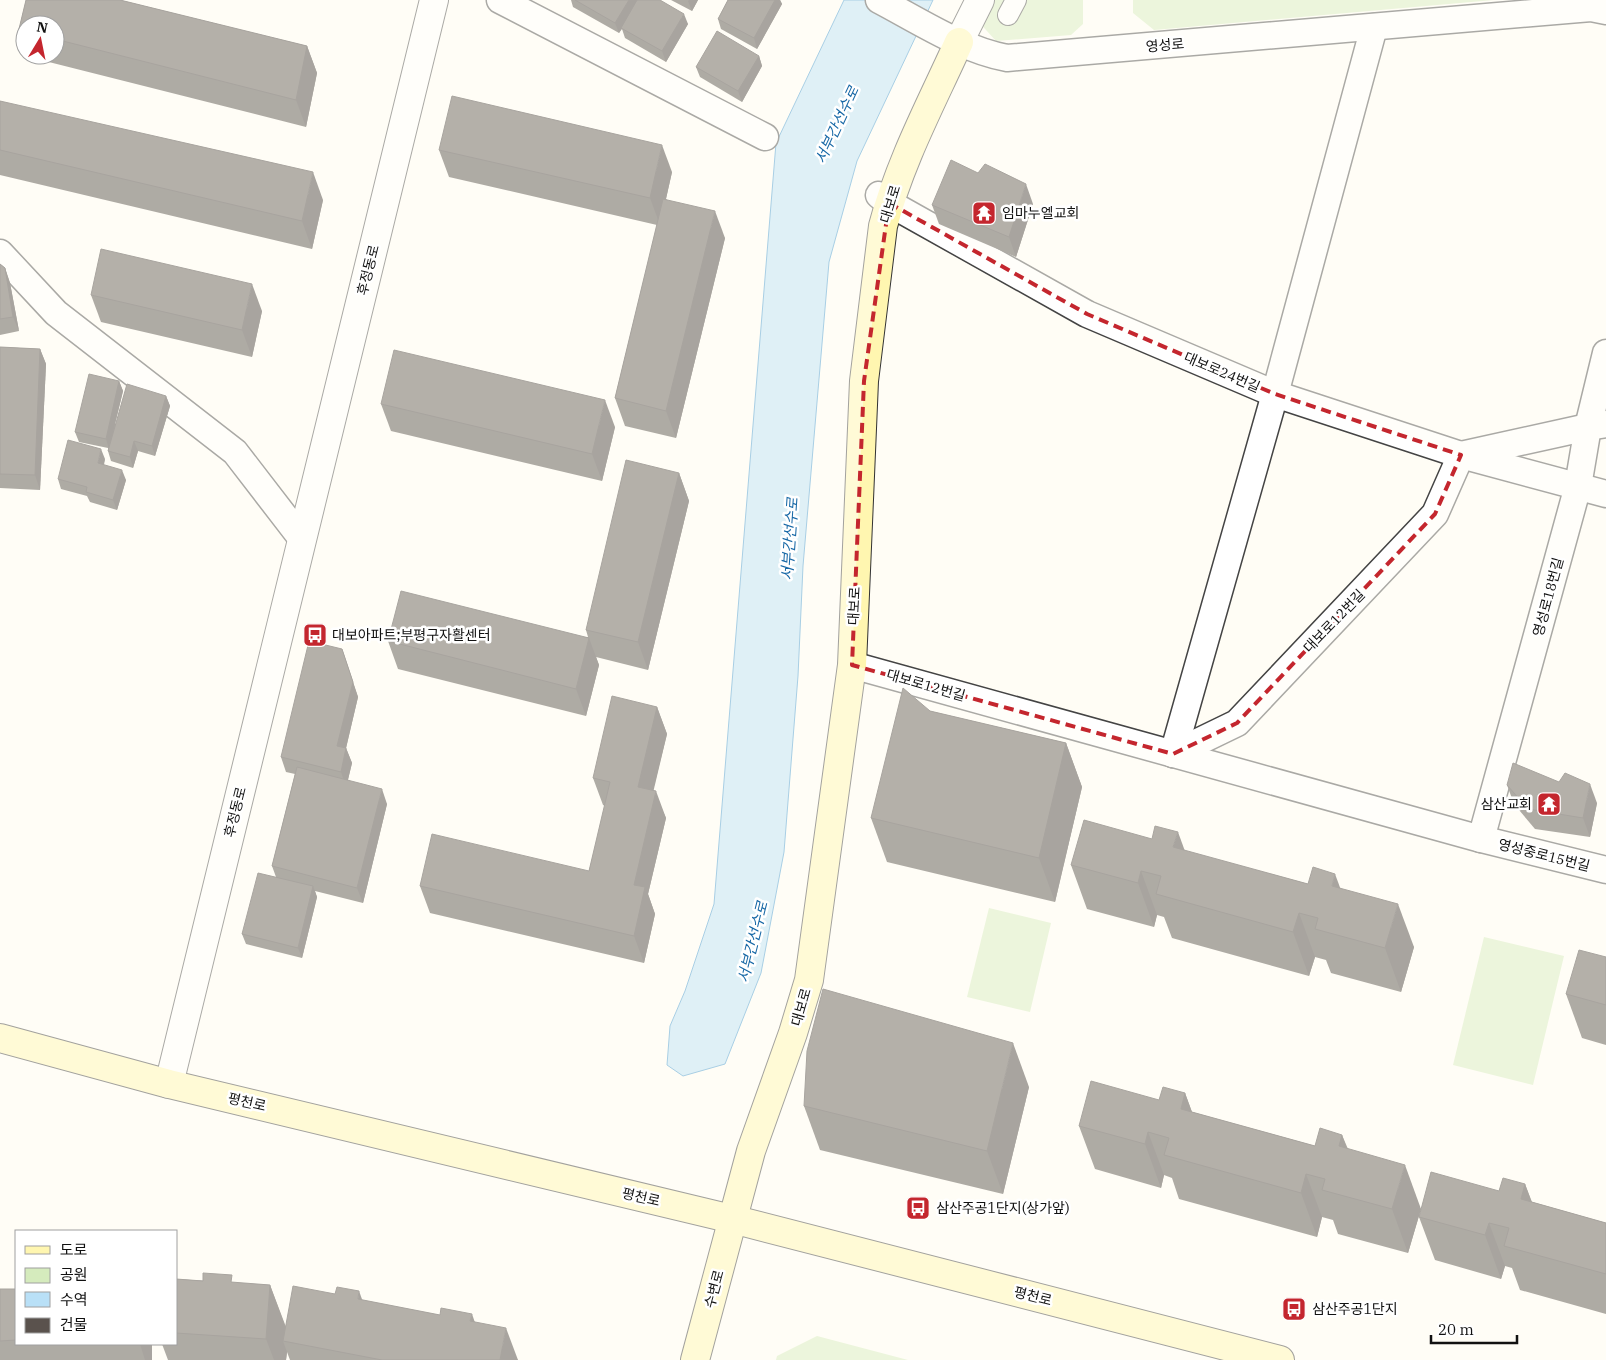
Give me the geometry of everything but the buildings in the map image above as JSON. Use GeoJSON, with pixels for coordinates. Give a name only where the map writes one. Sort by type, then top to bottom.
{"type":"FeatureCollection","features":[{"type":"Feature","properties":{"kind":"main road","name":"대보로"},"geometry":{"type":"LineString","coordinates":[[732,1218],[751,1151],[794,1033],[809,980],[852,664],[864,381],[883,226],[884,199],[903,164],[959,42]]}},
{"type":"Feature","properties":{"kind":"main road","name":"평천로"},"geometry":{"type":"LineString","coordinates":[[0,1038],[169,1084],[732,1218],[1280,1360]]}},
{"type":"Feature","properties":{"kind":"main road","name":"수변로"},"geometry":{"type":"LineString","coordinates":[[695,1360],[732,1218]]}},
{"type":"Feature","properties":{"kind":"street","name":"후정동로"},"geometry":{"type":"LineString","coordinates":[[169,1084],[434,0]]}},
{"type":"Feature","properties":{"kind":"street"},"geometry":{"type":"LineString","coordinates":[[500,0],[765,137]]}},
{"type":"Feature","properties":{"kind":"street","name":"영성로"},"geometry":{"type":"LineString","coordinates":[[879,0],[959,42],[992,55],[1007,58],[1591,8],[1606,11]]}},
{"type":"Feature","properties":{"kind":"street","name":"대보로"},"geometry":{"type":"LineString","coordinates":[[959,42],[980,0]]}},
{"type":"Feature","properties":{"kind":"street"},"geometry":{"type":"LineString","coordinates":[[1173,754],[1275,394],[1374,27]]}},
{"type":"Feature","properties":{"kind":"street","name":"대보로24번길"},"geometry":{"type":"LineString","coordinates":[[884,199],[1087,314],[1275,394],[1461,455],[1606,494]]}},
{"type":"Feature","properties":{"kind":"street"},"geometry":{"type":"LineString","coordinates":[[0,253],[56,313],[235,452],[302,540]]}},
{"type":"Feature","properties":{"kind":"street","name":"영성로18번길"},"geometry":{"type":"LineString","coordinates":[[1481,840],[1578,486],[1597,426],[1606,353]]}},
{"type":"Feature","properties":{"kind":"street"},"geometry":{"type":"LineString","coordinates":[[1461,455],[1597,426]]}},
{"type":"Feature","properties":{"kind":"street","name":"대보로12번길"},"geometry":{"type":"LineString","coordinates":[[1173,754],[1237,723],[1244,716],[1436,514],[1461,455]]}},
{"type":"Feature","properties":{"kind":"street","name":"대보로12번길"},"geometry":{"type":"LineString","coordinates":[[852,664],[1481,840]]}},
{"type":"Feature","properties":{"kind":"street","name":"영성중로15번길"},"geometry":{"type":"LineString","coordinates":[[1481,840],[1606,870]]}},
{"type":"Feature","properties":{"kind":"highlighted area"},"geometry":{"type":"Polygon","coordinates":[[[889,203],[1087,314],[1275,394],[1461,455],[1435,514],[1237,723],[1173,754],[852,665],[864,381],[889,203]]]}},
{"type":"Feature","properties":{"kind":"green space"},"geometry":{"type":"Polygon","coordinates":[[[985,0],[1083,0],[1083,24],[1071,35],[996,41],[976,19],[985,0]]]}},
{"type":"Feature","properties":{"kind":"green space"},"geometry":{"type":"Polygon","coordinates":[[[1133,0],[1494,0],[1154,30],[1133,13],[1133,0]]]}},
{"type":"Feature","properties":{"kind":"green space"},"geometry":{"type":"Polygon","coordinates":[[[989,908],[1051,923],[1030,1012],[967,997],[989,908]]]}},
{"type":"Feature","properties":{"kind":"green space"},"geometry":{"type":"Polygon","coordinates":[[[1484,937],[1564,956],[1533,1085],[1453,1065],[1484,937]]]}},
{"type":"Feature","properties":{"kind":"green space"},"geometry":{"type":"Polygon","coordinates":[[[817,1336],[908,1360],[776,1360],[777,1356],[817,1336]]]}},
{"type":"Feature","properties":{"kind":"water","name":"서부간선수로"},"geometry":{"type":"Polygon","coordinates":[[[844,0],[933,0],[857,161],[829,262],[803,566],[798,676],[784,852],[761,973],[725,1064],[683,1076],[667,1065],[670,1026],[685,991],[714,904],[776,143],[844,0]]]}},
{"type":"Feature","properties":{"kind":"place","name":"임마누엘교회"},"geometry":{"type":"Point","coordinates":[984,213]}},
{"type":"Feature","properties":{"kind":"place","name":"대보아파트;부평구자활센터"},"geometry":{"type":"Point","coordinates":[315,635]}},
{"type":"Feature","properties":{"kind":"place","name":"삼산교회"},"geometry":{"type":"Point","coordinates":[1549,804]}},
{"type":"Feature","properties":{"kind":"place","name":"삼산주공1단지(상가앞)"},"geometry":{"type":"Point","coordinates":[918,1208]}},
{"type":"Feature","properties":{"kind":"place","name":"삼산주공1단지"},"geometry":{"type":"Point","coordinates":[1294,1309]}}]}
